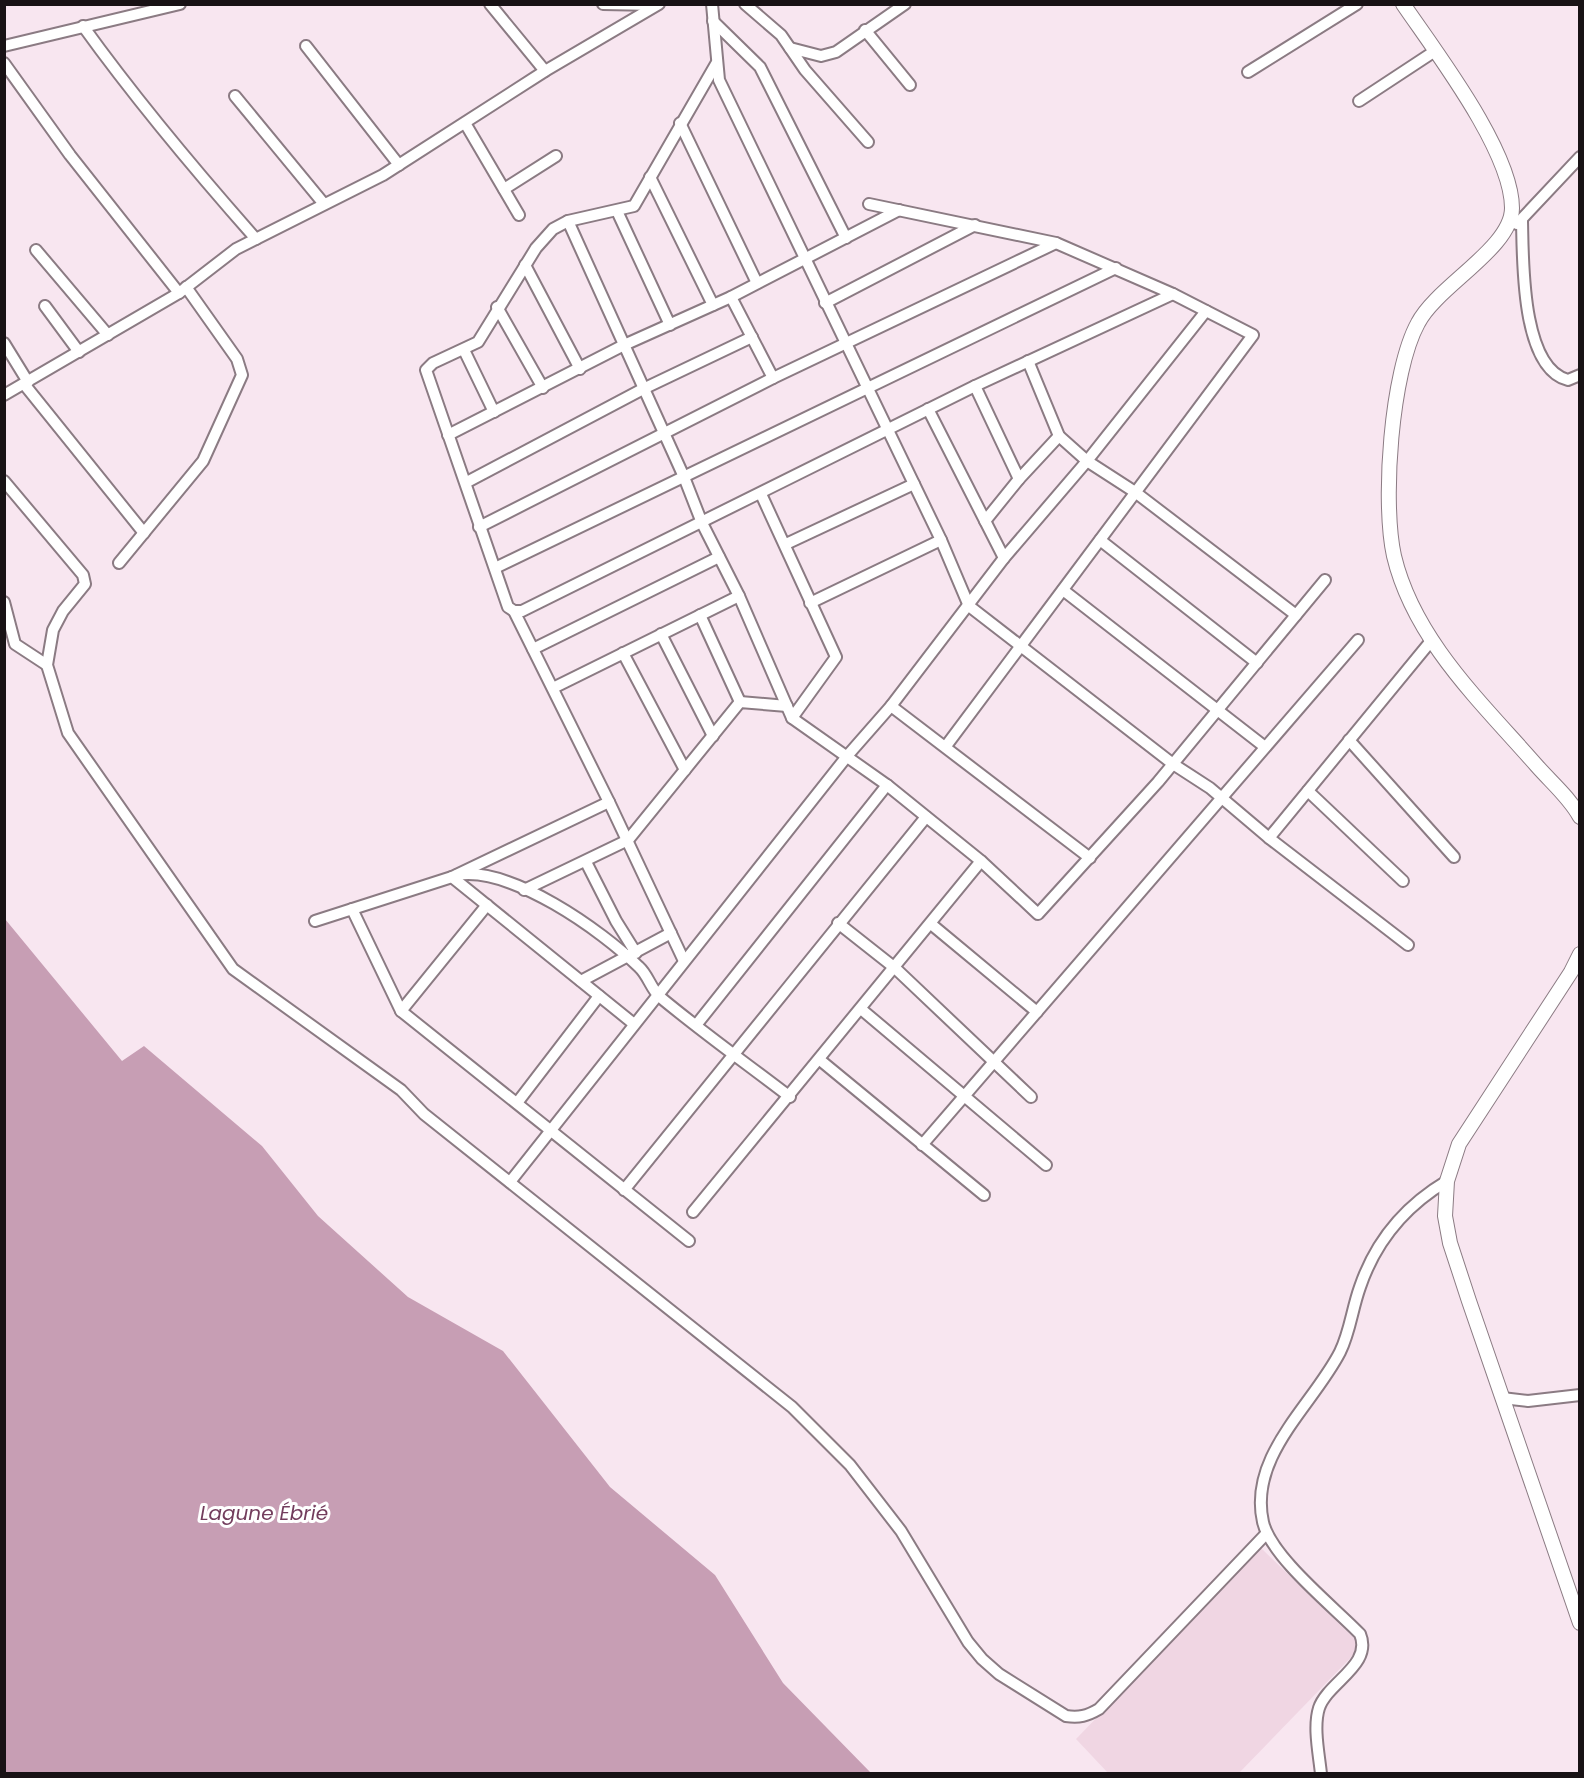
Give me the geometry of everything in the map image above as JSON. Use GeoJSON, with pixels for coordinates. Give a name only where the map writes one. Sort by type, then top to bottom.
{"type":"FeatureCollection","features":[{"type":"Feature","properties":{"kind":"street"},"geometry":{"type":"LineString","coordinates":[[4,46],[180,4]]}},
{"type":"Feature","properties":{"kind":"street"},"geometry":{"type":"LineString","coordinates":[[490,4],[545,71]]}},
{"type":"Feature","properties":{"kind":"street"},"geometry":{"type":"LineString","coordinates":[[603,4],[658,5]]}},
{"type":"Feature","properties":{"kind":"street"},"geometry":{"type":"LineString","coordinates":[[712,4],[718,80],[915,484],[969,606],[1173,764],[1222,797],[1269,838],[1408,945]]}},
{"type":"Feature","properties":{"kind":"street"},"geometry":{"type":"LineString","coordinates":[[745,4],[781,35],[805,70],[868,142]]}},
{"type":"Feature","properties":{"kind":"street"},"geometry":{"type":"LineString","coordinates":[[790,48],[821,56],[836,52],[905,4]]}},
{"type":"Feature","properties":{"kind":"street"},"geometry":{"type":"LineString","coordinates":[[1248,72],[1357,4]]}},
{"type":"Feature","properties":{"kind":"street"},"geometry":{"type":"LineString","coordinates":[[1403,4],[1474,109],[1491,142],[1508,185],[1512,207],[1506,230]]}},
{"type":"Feature","properties":{"kind":"street"},"geometry":{"type":"LineString","coordinates":[[4,395],[182,290],[236,249],[399,165],[545,71],[658,5]]}},
{"type":"Feature","properties":{"kind":"street"},"geometry":{"type":"LineString","coordinates":[[713,21],[760,67],[846,238]]}},
{"type":"Feature","properties":{"kind":"street"},"geometry":{"type":"LineString","coordinates":[[83,26],[168,138],[255,239]]}},
{"type":"Feature","properties":{"kind":"street"},"geometry":{"type":"LineString","coordinates":[[865,30],[910,85]]}},
{"type":"Feature","properties":{"kind":"street"},"geometry":{"type":"LineString","coordinates":[[306,46],[399,165]]}},
{"type":"Feature","properties":{"kind":"street"},"geometry":{"type":"LineString","coordinates":[[1359,101],[1435,51]]}},
{"type":"Feature","properties":{"kind":"street"},"geometry":{"type":"LineString","coordinates":[[4,63],[70,155],[237,360],[242,375],[203,461],[119,563]]}},
{"type":"Feature","properties":{"kind":"street"},"geometry":{"type":"LineString","coordinates":[[684,961],[628,840],[553,688],[514,611],[508,607],[479,526],[467,482],[426,370],[433,363],[478,342],[525,264],[553,229],[568,221],[633,206],[716,64]]}},
{"type":"Feature","properties":{"kind":"street"},"geometry":{"type":"LineString","coordinates":[[235,96],[324,204]]}},
{"type":"Feature","properties":{"kind":"street"},"geometry":{"type":"LineString","coordinates":[[465,123],[519,214]]}},
{"type":"Feature","properties":{"kind":"street"},"geometry":{"type":"LineString","coordinates":[[680,123],[757,283]]}},
{"type":"Feature","properties":{"kind":"street"},"geometry":{"type":"LineString","coordinates":[[504,189],[556,156]]}},
{"type":"Feature","properties":{"kind":"street"},"geometry":{"type":"LineString","coordinates":[[1580,157],[1522,221],[1506,230],[1445,288],[1418,322],[1404,361],[1389,469],[1387,513],[1394,556],[1405,594],[1431,641],[1580,817]]}},
{"type":"Feature","properties":{"kind":"street"},"geometry":{"type":"LineString","coordinates":[[650,177],[713,305]]}},
{"type":"Feature","properties":{"kind":"street"},"geometry":{"type":"LineString","coordinates":[[868,204],[1056,243],[1173,294],[1253,335],[946,746]]}},
{"type":"Feature","properties":{"kind":"street"},"geometry":{"type":"LineString","coordinates":[[448,435],[624,345],[731,297],[899,210]]}},
{"type":"Feature","properties":{"kind":"street"},"geometry":{"type":"LineString","coordinates":[[616,211],[670,325]]}},
{"type":"Feature","properties":{"kind":"street"},"geometry":{"type":"LineString","coordinates":[[568,221],[684,477],[702,524],[739,596],[792,718],[848,755],[886,785],[981,861],[1038,914],[1173,764],[1325,580]]}},
{"type":"Feature","properties":{"kind":"street"},"geometry":{"type":"LineString","coordinates":[[1522,221],[1524,292],[1536,340],[1548,367],[1557,377],[1568,380],[1580,375]]}},
{"type":"Feature","properties":{"kind":"street"},"geometry":{"type":"LineString","coordinates":[[825,303],[975,225]]}},
{"type":"Feature","properties":{"kind":"street"},"geometry":{"type":"LineString","coordinates":[[479,526],[773,378],[1056,243]]}},
{"type":"Feature","properties":{"kind":"street"},"geometry":{"type":"LineString","coordinates":[[36,250],[108,335]]}},
{"type":"Feature","properties":{"kind":"street"},"geometry":{"type":"LineString","coordinates":[[525,264],[580,369]]}},
{"type":"Feature","properties":{"kind":"street"},"geometry":{"type":"LineString","coordinates":[[495,568],[1116,268]]}},
{"type":"Feature","properties":{"kind":"street"},"geometry":{"type":"LineString","coordinates":[[514,611],[522,611],[702,524],[975,386],[1173,294]]}},
{"type":"Feature","properties":{"kind":"street"},"geometry":{"type":"LineString","coordinates":[[731,297],[773,378]]}},
{"type":"Feature","properties":{"kind":"street"},"geometry":{"type":"LineString","coordinates":[[45,306],[79,352]]}},
{"type":"Feature","properties":{"kind":"street"},"geometry":{"type":"LineString","coordinates":[[497,307],[543,388]]}},
{"type":"Feature","properties":{"kind":"street"},"geometry":{"type":"LineString","coordinates":[[510,1182],[848,755],[891,706],[1004,558],[1088,461],[1206,311]]}},
{"type":"Feature","properties":{"kind":"street"},"geometry":{"type":"LineString","coordinates":[[467,482],[643,389],[753,338]]}},
{"type":"Feature","properties":{"kind":"street"},"geometry":{"type":"LineString","coordinates":[[4,343],[26,383],[144,533]]}},
{"type":"Feature","properties":{"kind":"street"},"geometry":{"type":"LineString","coordinates":[[464,350],[494,412]]}},
{"type":"Feature","properties":{"kind":"street"},"geometry":{"type":"LineString","coordinates":[[1028,361],[1059,436],[1088,461],[1135,492],[1296,615]]}},
{"type":"Feature","properties":{"kind":"street"},"geometry":{"type":"LineString","coordinates":[[975,386],[1019,479]]}},
{"type":"Feature","properties":{"kind":"street"},"geometry":{"type":"LineString","coordinates":[[928,409],[1004,558]]}},
{"type":"Feature","properties":{"kind":"street"},"geometry":{"type":"LineString","coordinates":[[986,521],[1019,479],[1059,436]]}},
{"type":"Feature","properties":{"kind":"street"},"geometry":{"type":"LineString","coordinates":[[4,481],[83,575],[85,584],[63,611],[53,630],[46,665],[68,734],[233,969],[401,1090],[424,1114],[792,1407],[850,1465],[901,1531],[968,1642],[999,1674],[1066,1716],[1079,1718],[1099,1709],[1266,1534]]}},
{"type":"Feature","properties":{"kind":"street"},"geometry":{"type":"LineString","coordinates":[[786,544],[915,484]]}},
{"type":"Feature","properties":{"kind":"street"},"geometry":{"type":"LineString","coordinates":[[761,494],[786,544],[810,603],[836,657],[792,718]]}},
{"type":"Feature","properties":{"kind":"street"},"geometry":{"type":"LineString","coordinates":[[810,603],[941,540]]}},
{"type":"Feature","properties":{"kind":"street"},"geometry":{"type":"LineString","coordinates":[[1100,540],[1257,663]]}},
{"type":"Feature","properties":{"kind":"street"},"geometry":{"type":"LineString","coordinates":[[533,649],[719,557]]}},
{"type":"Feature","properties":{"kind":"street"},"geometry":{"type":"LineString","coordinates":[[1062,590],[1265,747]]}},
{"type":"Feature","properties":{"kind":"street"},"geometry":{"type":"LineString","coordinates":[[553,688],[739,596]]}},
{"type":"Feature","properties":{"kind":"street"},"geometry":{"type":"LineString","coordinates":[[4,602],[15,644],[46,665]]}},
{"type":"Feature","properties":{"kind":"street"},"geometry":{"type":"LineString","coordinates":[[700,615],[740,702]]}},
{"type":"Feature","properties":{"kind":"street"},"geometry":{"type":"LineString","coordinates":[[661,634],[713,736]]}},
{"type":"Feature","properties":{"kind":"street"},"geometry":{"type":"LineString","coordinates":[[922,1144],[1358,640]]}},
{"type":"Feature","properties":{"kind":"street"},"geometry":{"type":"LineString","coordinates":[[1269,838],[1431,641]]}},
{"type":"Feature","properties":{"kind":"street"},"geometry":{"type":"LineString","coordinates":[[623,653],[685,770]]}},
{"type":"Feature","properties":{"kind":"street"},"geometry":{"type":"LineString","coordinates":[[740,702],[787,706]]}},
{"type":"Feature","properties":{"kind":"street"},"geometry":{"type":"LineString","coordinates":[[524,890],[628,840],[740,702]]}},
{"type":"Feature","properties":{"kind":"street"},"geometry":{"type":"LineString","coordinates":[[891,706],[1090,858]]}},
{"type":"Feature","properties":{"kind":"street"},"geometry":{"type":"LineString","coordinates":[[1349,740],[1454,857]]}},
{"type":"Feature","properties":{"kind":"street"},"geometry":{"type":"LineString","coordinates":[[697,1024],[886,785]]}},
{"type":"Feature","properties":{"kind":"street"},"geometry":{"type":"LineString","coordinates":[[1308,791],[1403,881]]}},
{"type":"Feature","properties":{"kind":"street"},"geometry":{"type":"LineString","coordinates":[[315,921],[454,876],[609,802]]}},
{"type":"Feature","properties":{"kind":"street"},"geometry":{"type":"LineString","coordinates":[[624,1190],[926,817]]}},
{"type":"Feature","properties":{"kind":"street"},"geometry":{"type":"LineString","coordinates":[[693,1212],[790,1097],[981,861]]}},
{"type":"Feature","properties":{"kind":"street"},"geometry":{"type":"LineString","coordinates":[[586,862],[632,955],[658,995],[790,1097]]}},
{"type":"Feature","properties":{"kind":"street"},"geometry":{"type":"LineString","coordinates":[[454,876],[482,875],[524,890],[569,911],[632,955]]}},
{"type":"Feature","properties":{"kind":"street"},"geometry":{"type":"LineString","coordinates":[[454,876],[634,1024]]}},
{"type":"Feature","properties":{"kind":"street"},"geometry":{"type":"LineString","coordinates":[[401,1011],[487,904]]}},
{"type":"Feature","properties":{"kind":"street"},"geometry":{"type":"LineString","coordinates":[[352,909],[401,1011],[689,1240]]}},
{"type":"Feature","properties":{"kind":"street"},"geometry":{"type":"LineString","coordinates":[[838,923],[895,968],[1031,1097]]}},
{"type":"Feature","properties":{"kind":"street"},"geometry":{"type":"LineString","coordinates":[[930,924],[1037,1012]]}},
{"type":"Feature","properties":{"kind":"street"},"geometry":{"type":"LineString","coordinates":[[581,981],[671,933]]}},
{"type":"Feature","properties":{"kind":"street"},"geometry":{"type":"LineString","coordinates":[[1580,954],[1571,972],[1475,1115],[1459,1144],[1447,1181],[1445,1216],[1450,1244],[1580,1623]]}},
{"type":"Feature","properties":{"kind":"street"},"geometry":{"type":"LineString","coordinates":[[517,1103],[599,996]]}},
{"type":"Feature","properties":{"kind":"street"},"geometry":{"type":"LineString","coordinates":[[861,1009],[1047,1165]]}},
{"type":"Feature","properties":{"kind":"street"},"geometry":{"type":"LineString","coordinates":[[820,1060],[984,1195]]}},
{"type":"Feature","properties":{"kind":"street"},"geometry":{"type":"LineString","coordinates":[[1321,1773],[1317,1728],[1319,1707],[1360,1657],[1363,1640],[1360,1634],[1279,1553],[1266,1534],[1261,1503],[1265,1472],[1293,1420],[1340,1353],[1365,1272],[1377,1249],[1408,1207],[1447,1181]]}},
{"type":"Feature","properties":{"kind":"street"},"geometry":{"type":"LineString","coordinates":[[1502,1398],[1528,1401],[1580,1395]]}},
{"type":"Feature","properties":{"kind":"shaded area"},"geometry":{"type":"Polygon","coordinates":[[[1261,1548],[1362,1646],[1239,1773],[1108,1773],[1076,1739],[1261,1548]]]}},
{"type":"Feature","properties":{"kind":"water","name":"Lagune Ébrié"},"geometry":{"type":"Polygon","coordinates":[[[5,919],[122,1061],[144,1046],[262,1146],[318,1216],[408,1297],[503,1351],[610,1487],[715,1575],[783,1683],[871,1773],[5,1773],[5,919]]]}}]}
